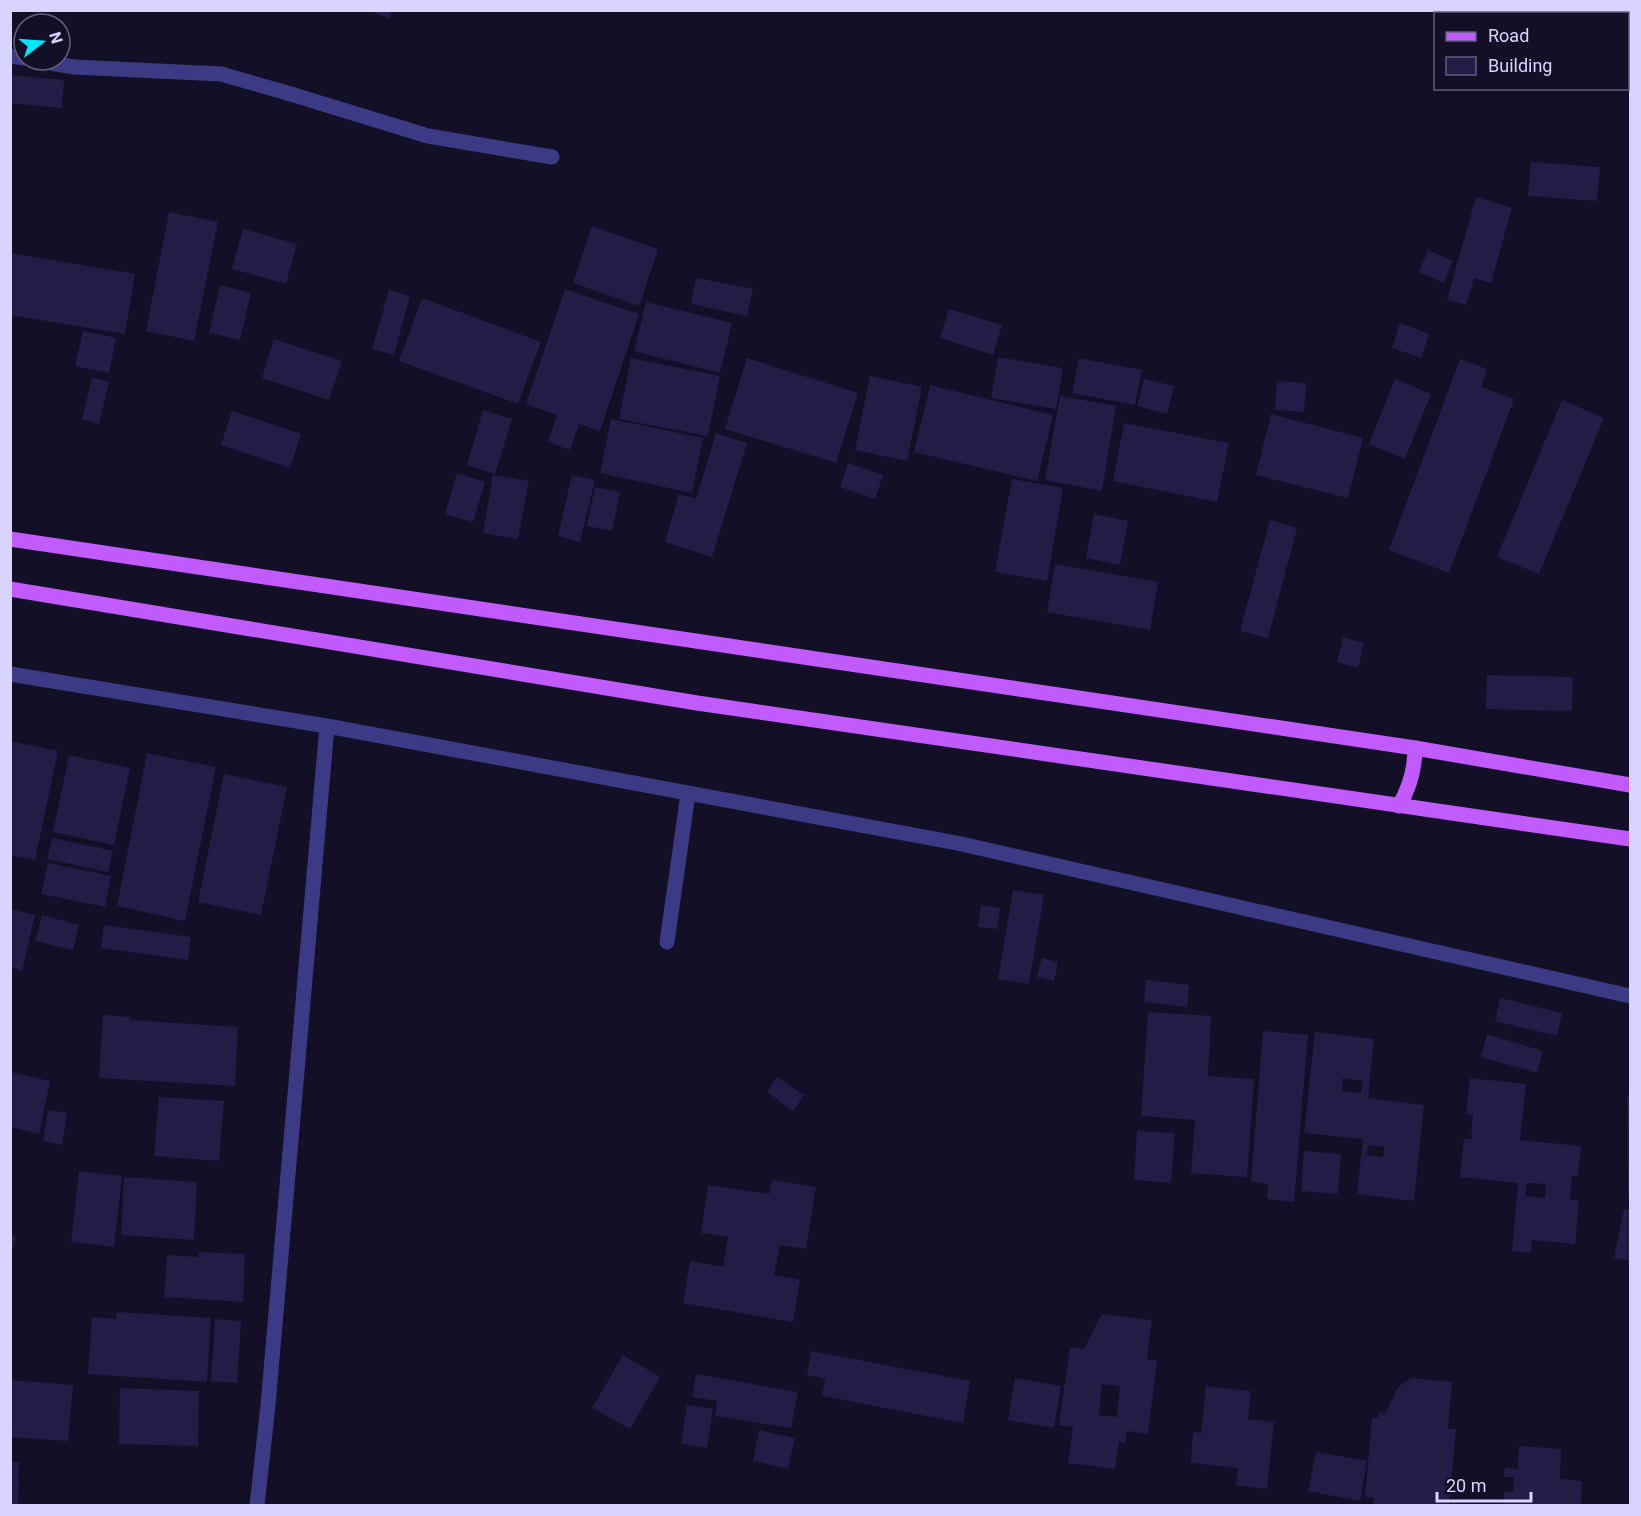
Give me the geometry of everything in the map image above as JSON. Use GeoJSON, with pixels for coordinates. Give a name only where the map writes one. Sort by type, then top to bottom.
{"type":"FeatureCollection","features":[{"type":"Feature","properties":{"kind":"main road"},"geometry":{"type":"LineString","coordinates":[[10,540],[1414,748],[1630,785]]}},
{"type":"Feature","properties":{"kind":"main road"},"geometry":{"type":"LineString","coordinates":[[10,589],[697,703],[1630,839]]}},
{"type":"Feature","properties":{"kind":"main road"},"geometry":{"type":"LineString","coordinates":[[1400,806],[1412,779],[1415,766],[1414,748]]}},
{"type":"Feature","properties":{"kind":"street"},"geometry":{"type":"LineString","coordinates":[[72,67],[221,74],[428,136],[552,157]]}},
{"type":"Feature","properties":{"kind":"street"},"geometry":{"type":"LineString","coordinates":[[10,674],[327,726],[957,843],[1630,996]]}},
{"type":"Feature","properties":{"kind":"street"},"geometry":{"type":"LineString","coordinates":[[257,1506],[268,1405],[327,726]]}},
{"type":"Feature","properties":{"kind":"street"},"geometry":{"type":"LineString","coordinates":[[667,942],[688,794]]}},
{"type":"Feature","properties":{"kind":"building"},"geometry":{"type":"Polygon","coordinates":[[[368,10],[393,10],[389,19],[368,10]]]}},
{"type":"Feature","properties":{"kind":"building"},"geometry":{"type":"Polygon","coordinates":[[[10,75],[64,80],[62,108],[10,103],[10,75]]]}},
{"type":"Feature","properties":{"kind":"building"},"geometry":{"type":"Polygon","coordinates":[[[1531,162],[1600,167],[1597,201],[1528,196],[1531,162]]]}},
{"type":"Feature","properties":{"kind":"building"},"geometry":{"type":"Polygon","coordinates":[[[1476,197],[1512,208],[1491,283],[1474,278],[1466,305],[1447,300],[1476,197]]]}},
{"type":"Feature","properties":{"kind":"building"},"geometry":{"type":"Polygon","coordinates":[[[169,212],[218,222],[194,341],[146,331],[169,212]]]}},
{"type":"Feature","properties":{"kind":"building"},"geometry":{"type":"Polygon","coordinates":[[[592,226],[658,249],[639,306],[573,283],[592,226]]]}},
{"type":"Feature","properties":{"kind":"building"},"geometry":{"type":"Polygon","coordinates":[[[243,229],[297,244],[286,284],[232,269],[243,229]]]}},
{"type":"Feature","properties":{"kind":"building"},"geometry":{"type":"Polygon","coordinates":[[[1428,250],[1453,261],[1444,283],[1419,272],[1428,250]]]}},
{"type":"Feature","properties":{"kind":"building"},"geometry":{"type":"Polygon","coordinates":[[[10,253],[135,274],[125,334],[10,315],[10,253]]]}},
{"type":"Feature","properties":{"kind":"building"},"geometry":{"type":"Polygon","coordinates":[[[696,278],[753,289],[747,316],[691,304],[696,278]]]}},
{"type":"Feature","properties":{"kind":"building"},"geometry":{"type":"Polygon","coordinates":[[[220,285],[251,293],[240,340],[209,333],[220,285]]]}},
{"type":"Feature","properties":{"kind":"building"},"geometry":{"type":"Polygon","coordinates":[[[565,289],[639,314],[600,431],[579,424],[570,450],[548,442],[557,415],[526,404],[565,289]]]}},
{"type":"Feature","properties":{"kind":"building"},"geometry":{"type":"Polygon","coordinates":[[[389,290],[410,296],[394,355],[372,349],[389,290]]]}},
{"type":"Feature","properties":{"kind":"building"},"geometry":{"type":"Polygon","coordinates":[[[422,298],[541,342],[518,404],[399,361],[422,298]]]}},
{"type":"Feature","properties":{"kind":"building"},"geometry":{"type":"Polygon","coordinates":[[[646,302],[732,323],[720,373],[634,351],[646,302]]]}},
{"type":"Feature","properties":{"kind":"building"},"geometry":{"type":"Polygon","coordinates":[[[949,309],[1002,325],[993,355],[940,338],[949,309]]]}},
{"type":"Feature","properties":{"kind":"building"},"geometry":{"type":"Polygon","coordinates":[[[1400,323],[1429,334],[1421,358],[1392,348],[1400,323]]]}},
{"type":"Feature","properties":{"kind":"building"},"geometry":{"type":"Polygon","coordinates":[[[83,331],[116,338],[109,373],[75,366],[83,331]]]}},
{"type":"Feature","properties":{"kind":"building"},"geometry":{"type":"Polygon","coordinates":[[[274,339],[342,361],[329,400],[262,378],[274,339]]]}},
{"type":"Feature","properties":{"kind":"building"},"geometry":{"type":"Polygon","coordinates":[[[998,357],[1063,368],[1056,409],[991,398],[998,357]]]}},
{"type":"Feature","properties":{"kind":"building"},"geometry":{"type":"Polygon","coordinates":[[[631,358],[720,376],[708,436],[619,419],[631,358]]]}},
{"type":"Feature","properties":{"kind":"building"},"geometry":{"type":"Polygon","coordinates":[[[747,358],[858,393],[836,463],[725,429],[747,358]]]}},
{"type":"Feature","properties":{"kind":"building"},"geometry":{"type":"Polygon","coordinates":[[[1079,358],[1142,370],[1135,405],[1072,393],[1079,358]]]}},
{"type":"Feature","properties":{"kind":"building"},"geometry":{"type":"Polygon","coordinates":[[[1460,359],[1487,369],[1481,387],[1514,399],[1449,573],[1389,550],[1460,359]]]}},
{"type":"Feature","properties":{"kind":"building"},"geometry":{"type":"Polygon","coordinates":[[[870,376],[922,387],[907,461],[855,450],[870,376]]]}},
{"type":"Feature","properties":{"kind":"building"},"geometry":{"type":"Polygon","coordinates":[[[92,377],[109,382],[99,424],[82,419],[92,377]]]}},
{"type":"Feature","properties":{"kind":"building"},"geometry":{"type":"Polygon","coordinates":[[[1144,379],[1174,386],[1167,414],[1137,406],[1144,379]]]}},
{"type":"Feature","properties":{"kind":"building"},"geometry":{"type":"Polygon","coordinates":[[[1395,379],[1431,394],[1405,459],[1369,444],[1395,379]]]}},
{"type":"Feature","properties":{"kind":"building"},"geometry":{"type":"Polygon","coordinates":[[[1277,381],[1306,383],[1304,412],[1275,410],[1277,381]]]}},
{"type":"Feature","properties":{"kind":"building"},"geometry":{"type":"Polygon","coordinates":[[[930,385],[1053,415],[1037,481],[914,452],[930,385]]]}},
{"type":"Feature","properties":{"kind":"building"},"geometry":{"type":"Polygon","coordinates":[[[1060,396],[1116,406],[1102,491],[1045,480],[1060,396]]]}},
{"type":"Feature","properties":{"kind":"building"},"geometry":{"type":"Polygon","coordinates":[[[1562,400],[1604,418],[1539,574],[1497,557],[1562,400]]]}},
{"type":"Feature","properties":{"kind":"building"},"geometry":{"type":"Polygon","coordinates":[[[483,410],[512,419],[495,474],[467,465],[483,410]]]}},
{"type":"Feature","properties":{"kind":"building"},"geometry":{"type":"Polygon","coordinates":[[[232,411],[301,434],[290,468],[221,445],[232,411]]]}},
{"type":"Feature","properties":{"kind":"building"},"geometry":{"type":"Polygon","coordinates":[[[1271,414],[1363,438],[1348,498],[1256,475],[1271,414]]]}},
{"type":"Feature","properties":{"kind":"building"},"geometry":{"type":"Polygon","coordinates":[[[611,419],[703,438],[692,493],[600,473],[611,419]]]}},
{"type":"Feature","properties":{"kind":"building"},"geometry":{"type":"Polygon","coordinates":[[[1124,423],[1229,443],[1217,502],[1113,481],[1124,423]]]}},
{"type":"Feature","properties":{"kind":"building"},"geometry":{"type":"Polygon","coordinates":[[[716,433],[747,443],[712,557],[665,542],[679,494],[696,499],[716,433]]]}},
{"type":"Feature","properties":{"kind":"building"},"geometry":{"type":"Polygon","coordinates":[[[848,463],[883,475],[875,499],[840,487],[848,463]]]}},
{"type":"Feature","properties":{"kind":"building"},"geometry":{"type":"Polygon","coordinates":[[[457,473],[485,482],[473,522],[445,514],[457,473]]]}},
{"type":"Feature","properties":{"kind":"building"},"geometry":{"type":"Polygon","coordinates":[[[493,475],[529,481],[518,539],[483,533],[493,475]]]}},
{"type":"Feature","properties":{"kind":"building"},"geometry":{"type":"Polygon","coordinates":[[[572,475],[595,480],[580,542],[558,536],[572,475]]]}},
{"type":"Feature","properties":{"kind":"building"},"geometry":{"type":"Polygon","coordinates":[[[1012,479],[1063,488],[1047,581],[995,572],[1012,479]]]}},
{"type":"Feature","properties":{"kind":"building"},"geometry":{"type":"Polygon","coordinates":[[[595,487],[620,492],[612,531],[587,526],[595,487]]]}},
{"type":"Feature","properties":{"kind":"building"},"geometry":{"type":"Polygon","coordinates":[[[1094,514],[1128,521],[1120,565],[1086,558],[1094,514]]]}},
{"type":"Feature","properties":{"kind":"building"},"geometry":{"type":"Polygon","coordinates":[[[1270,520],[1297,528],[1268,638],[1240,631],[1270,520]]]}},
{"type":"Feature","properties":{"kind":"building"},"geometry":{"type":"Polygon","coordinates":[[[1055,564],[1158,582],[1150,630],[1047,612],[1055,564]]]}},
{"type":"Feature","properties":{"kind":"building"},"geometry":{"type":"Polygon","coordinates":[[[1343,637],[1364,643],[1358,668],[1337,662],[1343,637]]]}},
{"type":"Feature","properties":{"kind":"building"},"geometry":{"type":"Polygon","coordinates":[[[1487,675],[1573,677],[1572,711],[1486,709],[1487,675]]]}},
{"type":"Feature","properties":{"kind":"building"},"geometry":{"type":"Polygon","coordinates":[[[10,741],[58,751],[35,860],[10,855],[10,741]]]}},
{"type":"Feature","properties":{"kind":"building"},"geometry":{"type":"Polygon","coordinates":[[[147,753],[216,767],[185,921],[117,906],[147,753]]]}},
{"type":"Feature","properties":{"kind":"building"},"geometry":{"type":"Polygon","coordinates":[[[69,755],[130,768],[114,845],[53,832],[69,755]]]}},
{"type":"Feature","properties":{"kind":"building"},"geometry":{"type":"Polygon","coordinates":[[[224,774],[287,787],[261,915],[198,902],[224,774]]]}},
{"type":"Feature","properties":{"kind":"building"},"geometry":{"type":"Polygon","coordinates":[[[52,838],[113,851],[108,872],[47,859],[52,838]]]}},
{"type":"Feature","properties":{"kind":"building"},"geometry":{"type":"Polygon","coordinates":[[[48,863],[111,876],[105,907],[41,894],[48,863]]]}},
{"type":"Feature","properties":{"kind":"building"},"geometry":{"type":"Polygon","coordinates":[[[1013,890],[1044,895],[1029,984],[998,979],[1013,890]]]}},
{"type":"Feature","properties":{"kind":"building"},"geometry":{"type":"Polygon","coordinates":[[[981,905],[1000,908],[997,929],[978,927],[981,905]]]}},
{"type":"Feature","properties":{"kind":"building"},"geometry":{"type":"Polygon","coordinates":[[[10,909],[35,915],[22,971],[10,968],[10,909]]]}},
{"type":"Feature","properties":{"kind":"building"},"geometry":{"type":"Polygon","coordinates":[[[42,915],[79,925],[73,950],[35,941],[42,915]]]}},
{"type":"Feature","properties":{"kind":"building"},"geometry":{"type":"Polygon","coordinates":[[[104,925],[191,937],[188,960],[101,948],[104,925]]]}},
{"type":"Feature","properties":{"kind":"building"},"geometry":{"type":"Polygon","coordinates":[[[1042,958],[1058,962],[1054,981],[1037,977],[1042,958]]]}},
{"type":"Feature","properties":{"kind":"building"},"geometry":{"type":"Polygon","coordinates":[[[1146,980],[1189,985],[1187,1007],[1144,1002],[1146,980]]]}},
{"type":"Feature","properties":{"kind":"building"},"geometry":{"type":"Polygon","coordinates":[[[1500,998],[1562,1013],[1557,1036],[1495,1021],[1500,998]]]}},
{"type":"Feature","properties":{"kind":"building"},"geometry":{"type":"Polygon","coordinates":[[[1148,1012],[1211,1016],[1208,1076],[1254,1079],[1247,1177],[1191,1173],[1195,1120],[1141,1116],[1148,1012]]]}},
{"type":"Feature","properties":{"kind":"building"},"geometry":{"type":"Polygon","coordinates":[[[103,1015],[131,1017],[130,1020],[238,1027],[235,1086],[99,1078],[103,1015]]]}},
{"type":"Feature","properties":{"kind":"building"},"geometry":{"type":"Polygon","coordinates":[[[1263,1031],[1308,1035],[1294,1202],[1267,1199],[1268,1184],[1251,1182],[1263,1031]]]}},
{"type":"Feature","properties":{"kind":"building"},"geometry":{"type":"Polygon","coordinates":[[[1315,1032],[1374,1039],[1368,1098],[1424,1105],[1414,1201],[1357,1194],[1363,1139],[1304,1133],[1315,1032]],[[1343,1078],[1342,1091],[1361,1093],[1363,1081],[1343,1078]],[[1368,1145],[1367,1155],[1383,1157],[1384,1147],[1368,1145]]]}},
{"type":"Feature","properties":{"kind":"building"},"geometry":{"type":"Polygon","coordinates":[[[1487,1034],[1543,1051],[1537,1073],[1481,1057],[1487,1034]]]}},
{"type":"Feature","properties":{"kind":"building"},"geometry":{"type":"Polygon","coordinates":[[[10,1072],[50,1081],[39,1134],[10,1127],[10,1072]]]}},
{"type":"Feature","properties":{"kind":"building"},"geometry":{"type":"Polygon","coordinates":[[[777,1077],[804,1095],[793,1111],[767,1092],[777,1077]]]}},
{"type":"Feature","properties":{"kind":"building"},"geometry":{"type":"Polygon","coordinates":[[[1470,1078],[1526,1084],[1520,1140],[1581,1146],[1578,1176],[1572,1175],[1570,1200],[1579,1201],[1575,1244],[1532,1240],[1531,1253],[1512,1251],[1518,1183],[1460,1177],[1464,1139],[1471,1139],[1473,1115],[1466,1114],[1470,1078]],[[1527,1183],[1525,1196],[1545,1198],[1546,1184],[1527,1183]]]}},
{"type":"Feature","properties":{"kind":"building"},"geometry":{"type":"Polygon","coordinates":[[[1627,1095],[1630,1095],[1630,1195],[1628,1195],[1627,1095]]]}},
{"type":"Feature","properties":{"kind":"building"},"geometry":{"type":"Polygon","coordinates":[[[159,1097],[224,1101],[219,1161],[154,1156],[159,1097]]]}},
{"type":"Feature","properties":{"kind":"building"},"geometry":{"type":"Polygon","coordinates":[[[48,1110],[67,1113],[62,1145],[43,1141],[48,1110]]]}},
{"type":"Feature","properties":{"kind":"building"},"geometry":{"type":"Polygon","coordinates":[[[1137,1131],[1175,1133],[1171,1183],[1134,1180],[1137,1131]]]}},
{"type":"Feature","properties":{"kind":"building"},"geometry":{"type":"Polygon","coordinates":[[[1304,1151],[1341,1154],[1338,1194],[1301,1191],[1304,1151]]]}},
{"type":"Feature","properties":{"kind":"building"},"geometry":{"type":"Polygon","coordinates":[[[79,1171],[122,1176],[114,1247],[71,1242],[79,1171]]]}},
{"type":"Feature","properties":{"kind":"building"},"geometry":{"type":"Polygon","coordinates":[[[124,1177],[197,1182],[194,1240],[121,1235],[124,1177]]]}},
{"type":"Feature","properties":{"kind":"building"},"geometry":{"type":"Polygon","coordinates":[[[772,1180],[816,1187],[806,1249],[780,1245],[774,1275],[800,1280],[793,1322],[683,1303],[690,1261],[723,1267],[728,1237],[701,1233],[708,1185],[769,1194],[772,1180]]]}},
{"type":"Feature","properties":{"kind":"building"},"geometry":{"type":"Polygon","coordinates":[[[1624,1209],[1630,1210],[1630,1261],[1614,1258],[1624,1209]]]}},
{"type":"Feature","properties":{"kind":"building"},"geometry":{"type":"Polygon","coordinates":[[[10,1235],[16,1236],[11,1254],[10,1253],[10,1235]]]}},
{"type":"Feature","properties":{"kind":"building"},"geometry":{"type":"Polygon","coordinates":[[[199,1252],[245,1254],[243,1302],[164,1297],[167,1255],[198,1257],[199,1252]]]}},
{"type":"Feature","properties":{"kind":"building"},"geometry":{"type":"Polygon","coordinates":[[[117,1312],[211,1318],[207,1382],[88,1374],[92,1317],[116,1319],[117,1312]]]}},
{"type":"Feature","properties":{"kind":"building"},"geometry":{"type":"Polygon","coordinates":[[[1102,1314],[1152,1320],[1147,1359],[1157,1360],[1148,1434],[1127,1431],[1125,1443],[1119,1442],[1115,1469],[1068,1463],[1073,1427],[1059,1425],[1070,1347],[1084,1349],[1102,1314]],[[1102,1384],[1099,1415],[1117,1417],[1120,1386],[1102,1384]]]}},
{"type":"Feature","properties":{"kind":"building"},"geometry":{"type":"Polygon","coordinates":[[[215,1319],[241,1321],[237,1383],[211,1381],[215,1319]]]}},
{"type":"Feature","properties":{"kind":"building"},"geometry":{"type":"Polygon","coordinates":[[[811,1351],[970,1381],[963,1423],[822,1396],[825,1379],[807,1375],[811,1351]]]}},
{"type":"Feature","properties":{"kind":"building"},"geometry":{"type":"Polygon","coordinates":[[[623,1355],[660,1377],[630,1429],[592,1408],[623,1355]]]}},
{"type":"Feature","properties":{"kind":"building"},"geometry":{"type":"Polygon","coordinates":[[[696,1374],[798,1392],[791,1428],[715,1416],[717,1401],[692,1397],[696,1374]]]}},
{"type":"Feature","properties":{"kind":"building"},"geometry":{"type":"Polygon","coordinates":[[[1015,1378],[1061,1386],[1054,1428],[1008,1420],[1015,1378]]]}},
{"type":"Feature","properties":{"kind":"building"},"geometry":{"type":"Polygon","coordinates":[[[1412,1378],[1452,1382],[1448,1429],[1456,1429],[1449,1506],[1373,1506],[1374,1498],[1365,1497],[1372,1418],[1378,1418],[1379,1412],[1385,1413],[1399,1386],[1412,1378]]]}},
{"type":"Feature","properties":{"kind":"building"},"geometry":{"type":"Polygon","coordinates":[[[10,1380],[73,1385],[68,1441],[10,1437],[10,1380]]]}},
{"type":"Feature","properties":{"kind":"building"},"geometry":{"type":"Polygon","coordinates":[[[1206,1386],[1251,1391],[1248,1419],[1274,1422],[1267,1489],[1236,1485],[1238,1468],[1191,1463],[1193,1432],[1201,1433],[1206,1386]]]}},
{"type":"Feature","properties":{"kind":"building"},"geometry":{"type":"Polygon","coordinates":[[[120,1388],[199,1391],[198,1446],[119,1444],[120,1388]]]}},
{"type":"Feature","properties":{"kind":"building"},"geometry":{"type":"Polygon","coordinates":[[[687,1405],[713,1409],[707,1448],[681,1444],[687,1405]]]}},
{"type":"Feature","properties":{"kind":"building"},"geometry":{"type":"Polygon","coordinates":[[[759,1430],[795,1438],[788,1469],[753,1461],[759,1430]]]}},
{"type":"Feature","properties":{"kind":"building"},"geometry":{"type":"Polygon","coordinates":[[[1519,1446],[1561,1449],[1560,1479],[1582,1481],[1581,1506],[1503,1506],[1504,1492],[1513,1492],[1514,1477],[1504,1477],[1505,1468],[1518,1469],[1519,1446]]]}},
{"type":"Feature","properties":{"kind":"building"},"geometry":{"type":"Polygon","coordinates":[[[1316,1452],[1367,1461],[1360,1501],[1308,1491],[1316,1452]]]}},
{"type":"Feature","properties":{"kind":"building"},"geometry":{"type":"Polygon","coordinates":[[[10,1462],[19,1462],[18,1506],[10,1506],[10,1462]]]}}]}
